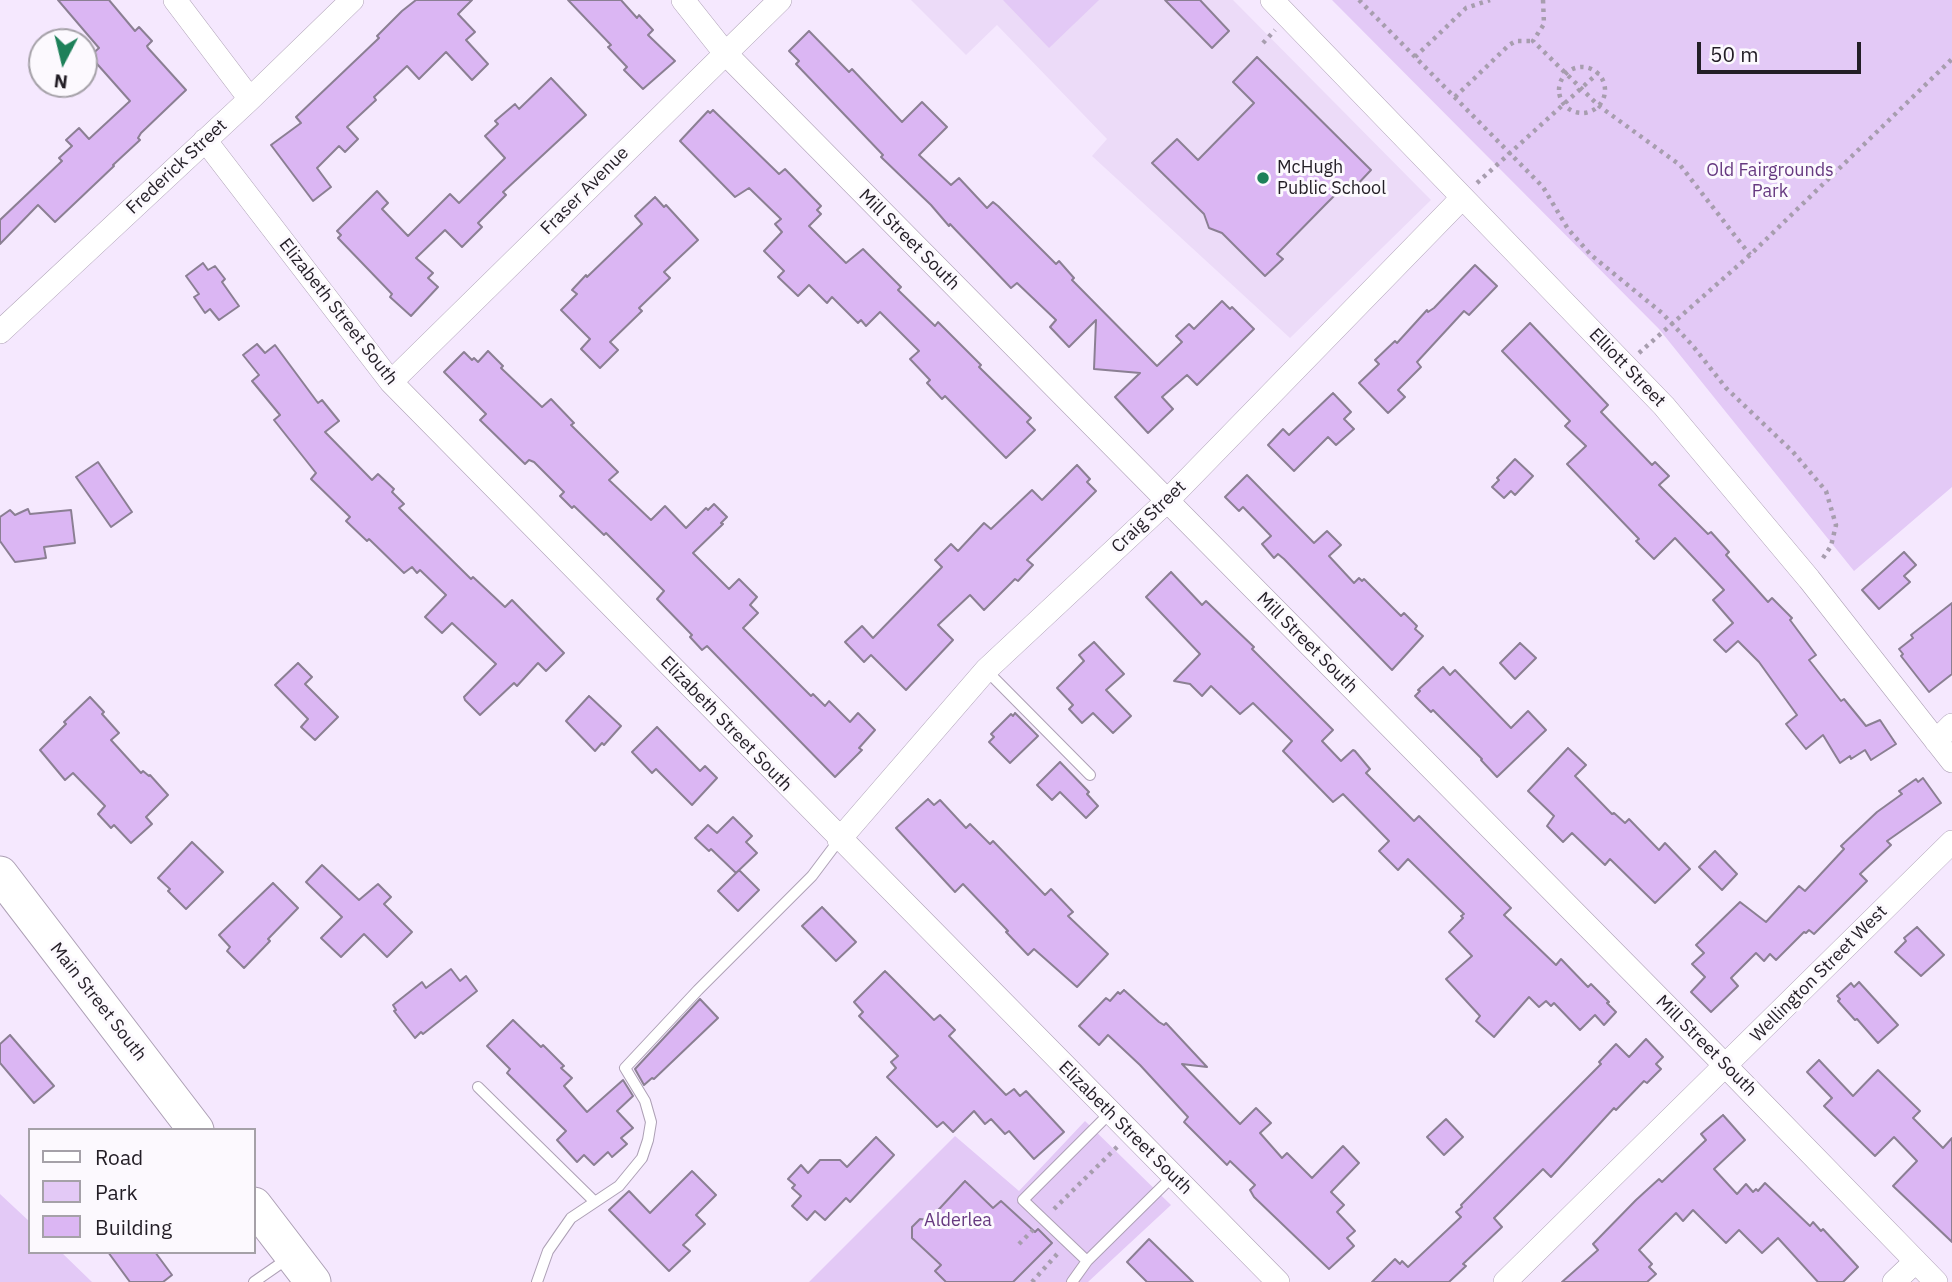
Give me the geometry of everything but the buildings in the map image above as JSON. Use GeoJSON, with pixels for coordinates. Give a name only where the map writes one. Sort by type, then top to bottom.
{"type":"FeatureCollection","features":[{"type":"Feature","properties":{"kind":"main road","name":"Main Street South"},"geometry":{"type":"LineString","coordinates":[[0,874],[194,1128]]}},
{"type":"Feature","properties":{"kind":"main road"},"geometry":{"type":"LineString","coordinates":[[256,1208],[313,1282]]}},
{"type":"Feature","properties":{"kind":"street"},"geometry":{"type":"LineString","coordinates":[[175,0],[250,99]]}},
{"type":"Feature","properties":{"kind":"street","name":"Frederick Street"},"geometry":{"type":"LineString","coordinates":[[0,332],[352,0]]}},
{"type":"Feature","properties":{"kind":"street","name":"Mill Street South"},"geometry":{"type":"LineString","coordinates":[[683,0],[725,53],[1936,1282]]}},
{"type":"Feature","properties":{"kind":"street","name":"Fraser Avenue"},"geometry":{"type":"LineString","coordinates":[[391,382],[780,0]]}},
{"type":"Feature","properties":{"kind":"street","name":"Elliott Street"},"geometry":{"type":"LineString","coordinates":[[1272,0],[1664,406],[1809,579],[1944,733],[1952,761]]}},
{"type":"Feature","properties":{"kind":"street","name":"Elizabeth Street South"},"geometry":{"type":"LineString","coordinates":[[205,140],[391,382],[1278,1282]]}},
{"type":"Feature","properties":{"kind":"street","name":"Craig Street"},"geometry":{"type":"LineString","coordinates":[[839,839],[986,670],[1166,502],[1462,198]]}},
{"type":"Feature","properties":{"kind":"street","name":"Wellington Street West"},"geometry":{"type":"LineString","coordinates":[[1505,1282],[1952,842]]}},
{"type":"Feature","properties":{"kind":"street"},"geometry":{"type":"LineString","coordinates":[[1894,1282],[1915,1262]]}},
{"type":"Feature","properties":{"kind":"lane"},"geometry":{"type":"LineString","coordinates":[[986,670],[1090,775]]}},
{"type":"Feature","properties":{"kind":"lane"},"geometry":{"type":"LineString","coordinates":[[537,1282],[548,1251],[571,1218],[619,1186],[642,1158],[651,1122],[645,1101],[625,1068],[698,990],[812,876],[839,839]]}},
{"type":"Feature","properties":{"kind":"lane"},"geometry":{"type":"LineString","coordinates":[[478,1087],[594,1201]]}},
{"type":"Feature","properties":{"kind":"lane"},"geometry":{"type":"LineString","coordinates":[[1087,1261],[1023,1200],[1110,1112]]}},
{"type":"Feature","properties":{"kind":"lane"},"geometry":{"type":"LineString","coordinates":[[1072,1282],[1087,1261],[1173,1176]]}},
{"type":"Feature","properties":{"kind":"lane"},"geometry":{"type":"LineString","coordinates":[[254,1282],[292,1255]]}},
{"type":"Feature","properties":{"kind":"path"},"geometry":{"type":"LineString","coordinates":[[1359,0],[1543,187],[1568,229],[1591,255],[1662,313],[1693,345],[1726,388],[1793,452],[1826,491],[1836,525],[1830,546],[1809,579]]}},
{"type":"Feature","properties":{"kind":"path"},"geometry":{"type":"LineString","coordinates":[[1415,57],[1466,8],[1490,0]]}},
{"type":"Feature","properties":{"kind":"path"},"geometry":{"type":"LineString","coordinates":[[1533,41],[1544,24],[1543,0]]}},
{"type":"Feature","properties":{"kind":"path"},"geometry":{"type":"LineString","coordinates":[[1455,97],[1509,45],[1516,41],[1533,41],[1600,106],[1680,165],[1750,256]]}},
{"type":"Feature","properties":{"kind":"path"},"geometry":{"type":"LineString","coordinates":[[1625,365],[1750,256],[1952,59]]}},
{"type":"Feature","properties":{"kind":"path"},"geometry":{"type":"LineString","coordinates":[[1582,66],[1598,73],[1604,80],[1606,89],[1600,106],[1591,112],[1571,111],[1559,94],[1560,83],[1565,74],[1582,66]]}},
{"type":"Feature","properties":{"kind":"path"},"geometry":{"type":"LineString","coordinates":[[1462,198],[1598,73]]}},
{"type":"Feature","properties":{"kind":"path"},"geometry":{"type":"LineString","coordinates":[[1019,1244],[1112,1150],[1132,1135]]}},
{"type":"Feature","properties":{"kind":"path"},"geometry":{"type":"LineString","coordinates":[[1032,1282],[1068,1243]]}},
{"type":"Feature","properties":{"kind":"shaded area","name":"McHugh Public School"},"geometry":{"type":"Polygon","coordinates":[[[911,0],[1233,0],[1431,200],[1290,338],[1092,156],[1107,139],[997,25],[966,55],[911,0]]]}},
{"type":"Feature","properties":{"kind":"green space"},"geometry":{"type":"Polygon","coordinates":[[[1003,0],[1099,0],[1049,48],[1003,0]]]}},
{"type":"Feature","properties":{"kind":"green space","name":"Old Fairgrounds Park"},"geometry":{"type":"Polygon","coordinates":[[[1332,0],[1952,0],[1952,487],[1854,571],[1659,329],[1332,0]]]}},
{"type":"Feature","properties":{"kind":"green space","name":"Alderlea"},"geometry":{"type":"Polygon","coordinates":[[[1085,1121],[1171,1205],[1088,1282],[809,1282],[955,1136],[1019,1191],[1085,1121]]]}},
{"type":"Feature","properties":{"kind":"green space"},"geometry":{"type":"Polygon","coordinates":[[[0,1194],[28,1220],[28,1254],[63,1254],[92,1282],[0,1282],[0,1194]]]}},
{"type":"Feature","properties":{"kind":"place","name":"McHugh Public School"},"geometry":{"type":"Point","coordinates":[1263,178]}}]}
